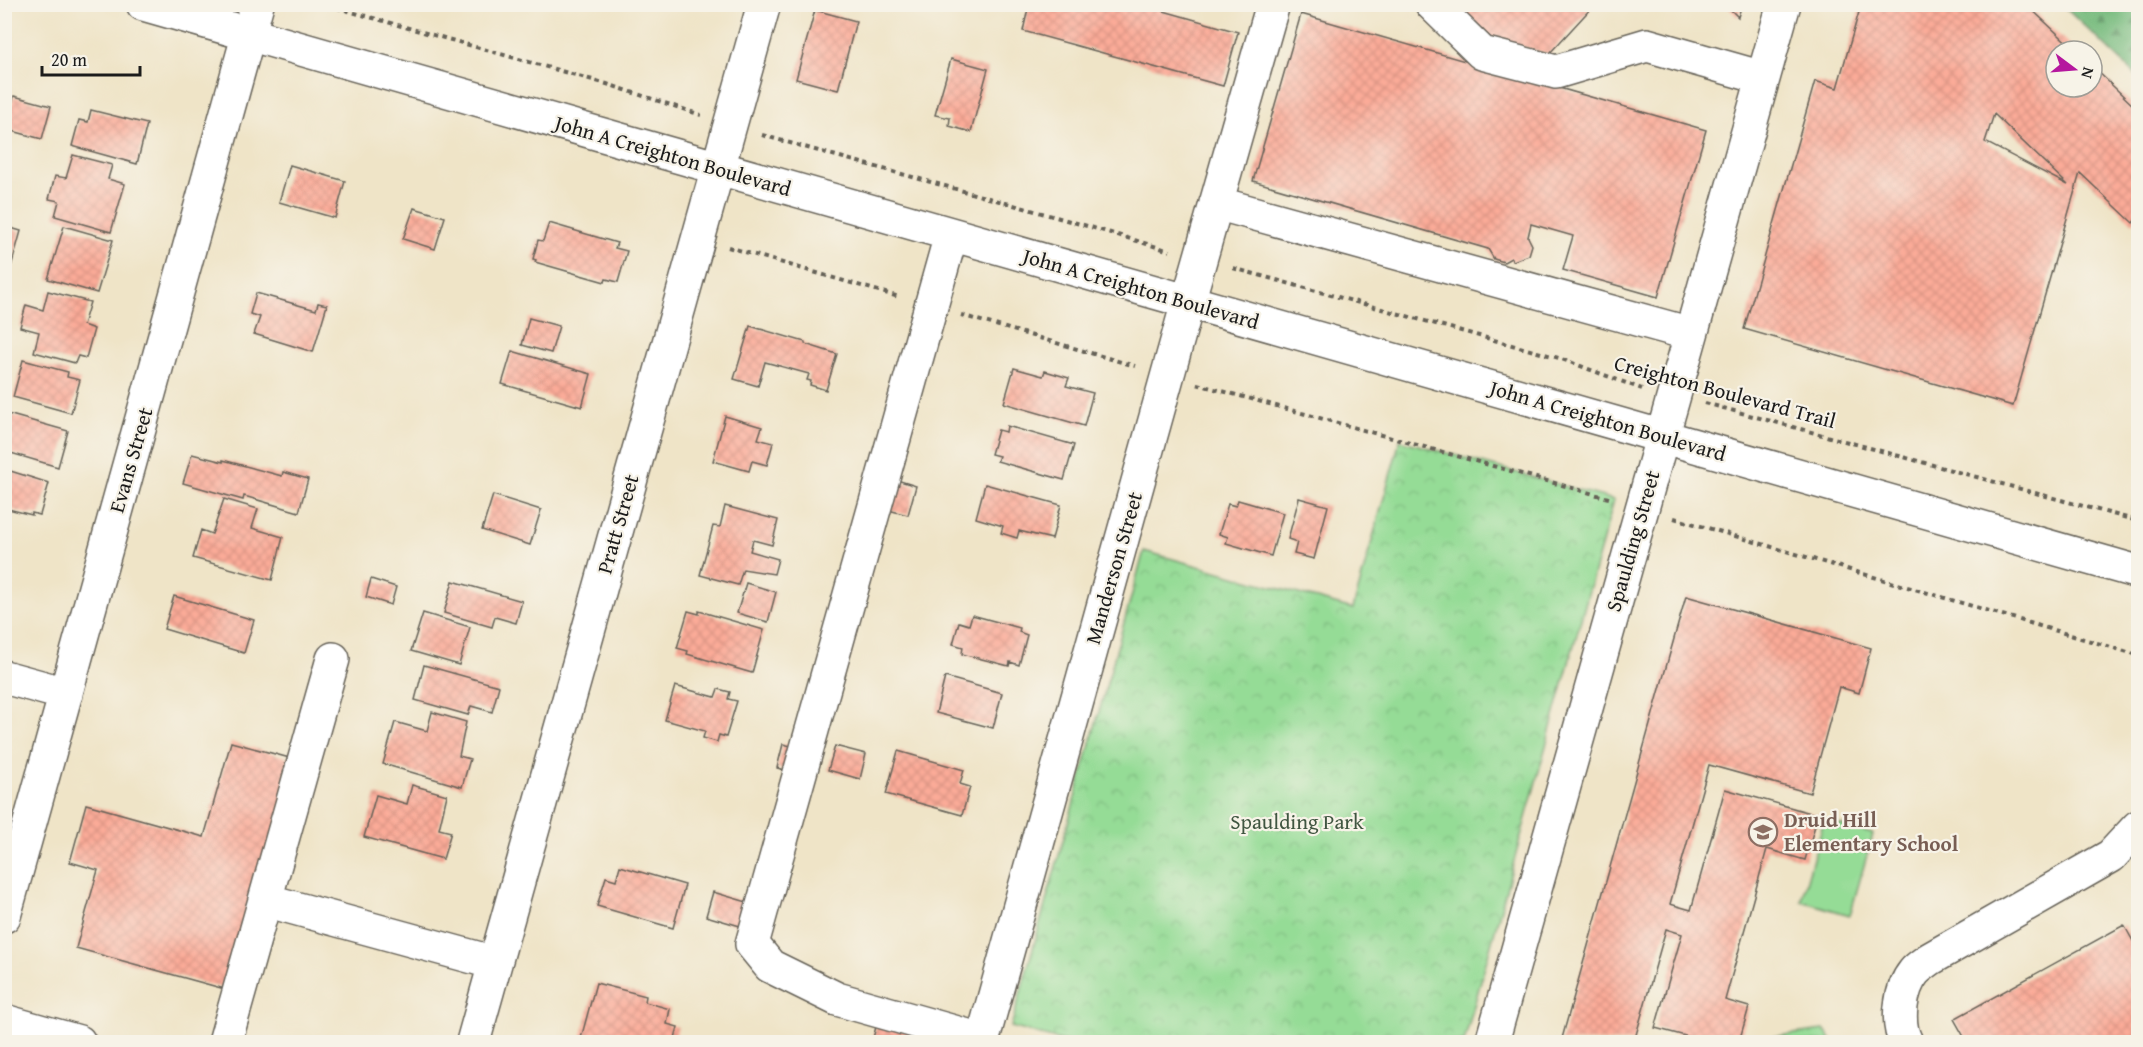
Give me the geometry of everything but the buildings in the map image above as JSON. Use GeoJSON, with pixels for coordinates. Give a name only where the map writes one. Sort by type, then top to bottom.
{"type":"FeatureCollection","features":[{"type":"Feature","properties":{"kind":"street","name":"John A Creighton Boulevard"},"geometry":{"type":"LineString","coordinates":[[143,4],[253,19],[718,168],[2139,572]]}},
{"type":"Feature","properties":{"kind":"street","name":"Pratt Street"},"geometry":{"type":"LineString","coordinates":[[473,1042],[764,4]]}},
{"type":"Feature","properties":{"kind":"street","name":"Manderson Street"},"geometry":{"type":"LineString","coordinates":[[982,1041],[1273,4]]}},
{"type":"Feature","properties":{"kind":"street"},"geometry":{"type":"LineString","coordinates":[[1432,4],[1482,53],[1556,72],[1647,45],[1763,78]]}},
{"type":"Feature","properties":{"kind":"street","name":"Spaulding Street"},"geometry":{"type":"LineString","coordinates":[[1492,1042],[1784,4]]}},
{"type":"Feature","properties":{"kind":"street","name":"Evans Street"},"geometry":{"type":"LineString","coordinates":[[4,916],[253,19]]}},
{"type":"Feature","properties":{"kind":"street"},"geometry":{"type":"LineString","coordinates":[[1216,203],[1691,334]]}},
{"type":"Feature","properties":{"kind":"street"},"geometry":{"type":"LineString","coordinates":[[951,235],[752,944],[770,966],[837,999],[982,1041]]}},
{"type":"Feature","properties":{"kind":"street"},"geometry":{"type":"LineString","coordinates":[[225,1042],[333,660]]}},
{"type":"Feature","properties":{"kind":"street"},"geometry":{"type":"LineString","coordinates":[[4,678],[66,694]]}},
{"type":"Feature","properties":{"kind":"street"},"geometry":{"type":"LineString","coordinates":[[1906,1042],[1903,1036],[1901,1013],[1904,992],[1914,972],[1930,959],[2110,856],[2139,827]]}},
{"type":"Feature","properties":{"kind":"street"},"geometry":{"type":"LineString","coordinates":[[265,900],[495,963]]}},
{"type":"Feature","properties":{"kind":"street"},"geometry":{"type":"LineString","coordinates":[[4,1021],[79,1042]]}},
{"type":"Feature","properties":{"kind":"path","name":"Creighton Boulevard Trail"},"geometry":{"type":"LineString","coordinates":[[1200,260],[1266,276],[1559,358],[1632,387],[1726,407],[2139,521]]}},
{"type":"Feature","properties":{"kind":"path"},"geometry":{"type":"LineString","coordinates":[[1667,516],[2139,655]]}},
{"type":"Feature","properties":{"kind":"green space"},"geometry":{"type":"Polygon","coordinates":[[[2062,5],[2138,5],[2138,77],[2104,45],[2104,39],[2098,39],[2062,5]]]}},
{"type":"Feature","properties":{"kind":"green space","name":"Spaulding Park"},"geometry":{"type":"Polygon","coordinates":[[[1400,440],[1614,500],[1464,1042],[1067,1042],[1011,1027],[1144,551],[1353,609],[1400,440]]]}},
{"type":"Feature","properties":{"kind":"green space"},"geometry":{"type":"Polygon","coordinates":[[[1824,820],[1873,834],[1850,915],[1801,901],[1824,820]]]}},
{"type":"Feature","properties":{"kind":"green space"},"geometry":{"type":"Polygon","coordinates":[[[1824,1030],[1833,1042],[1763,1042],[1771,1037],[1824,1030]]]}},
{"type":"Feature","properties":{"kind":"place","name":"Druid Hill Elementary School"},"geometry":{"type":"Point","coordinates":[1763,832]}}]}
